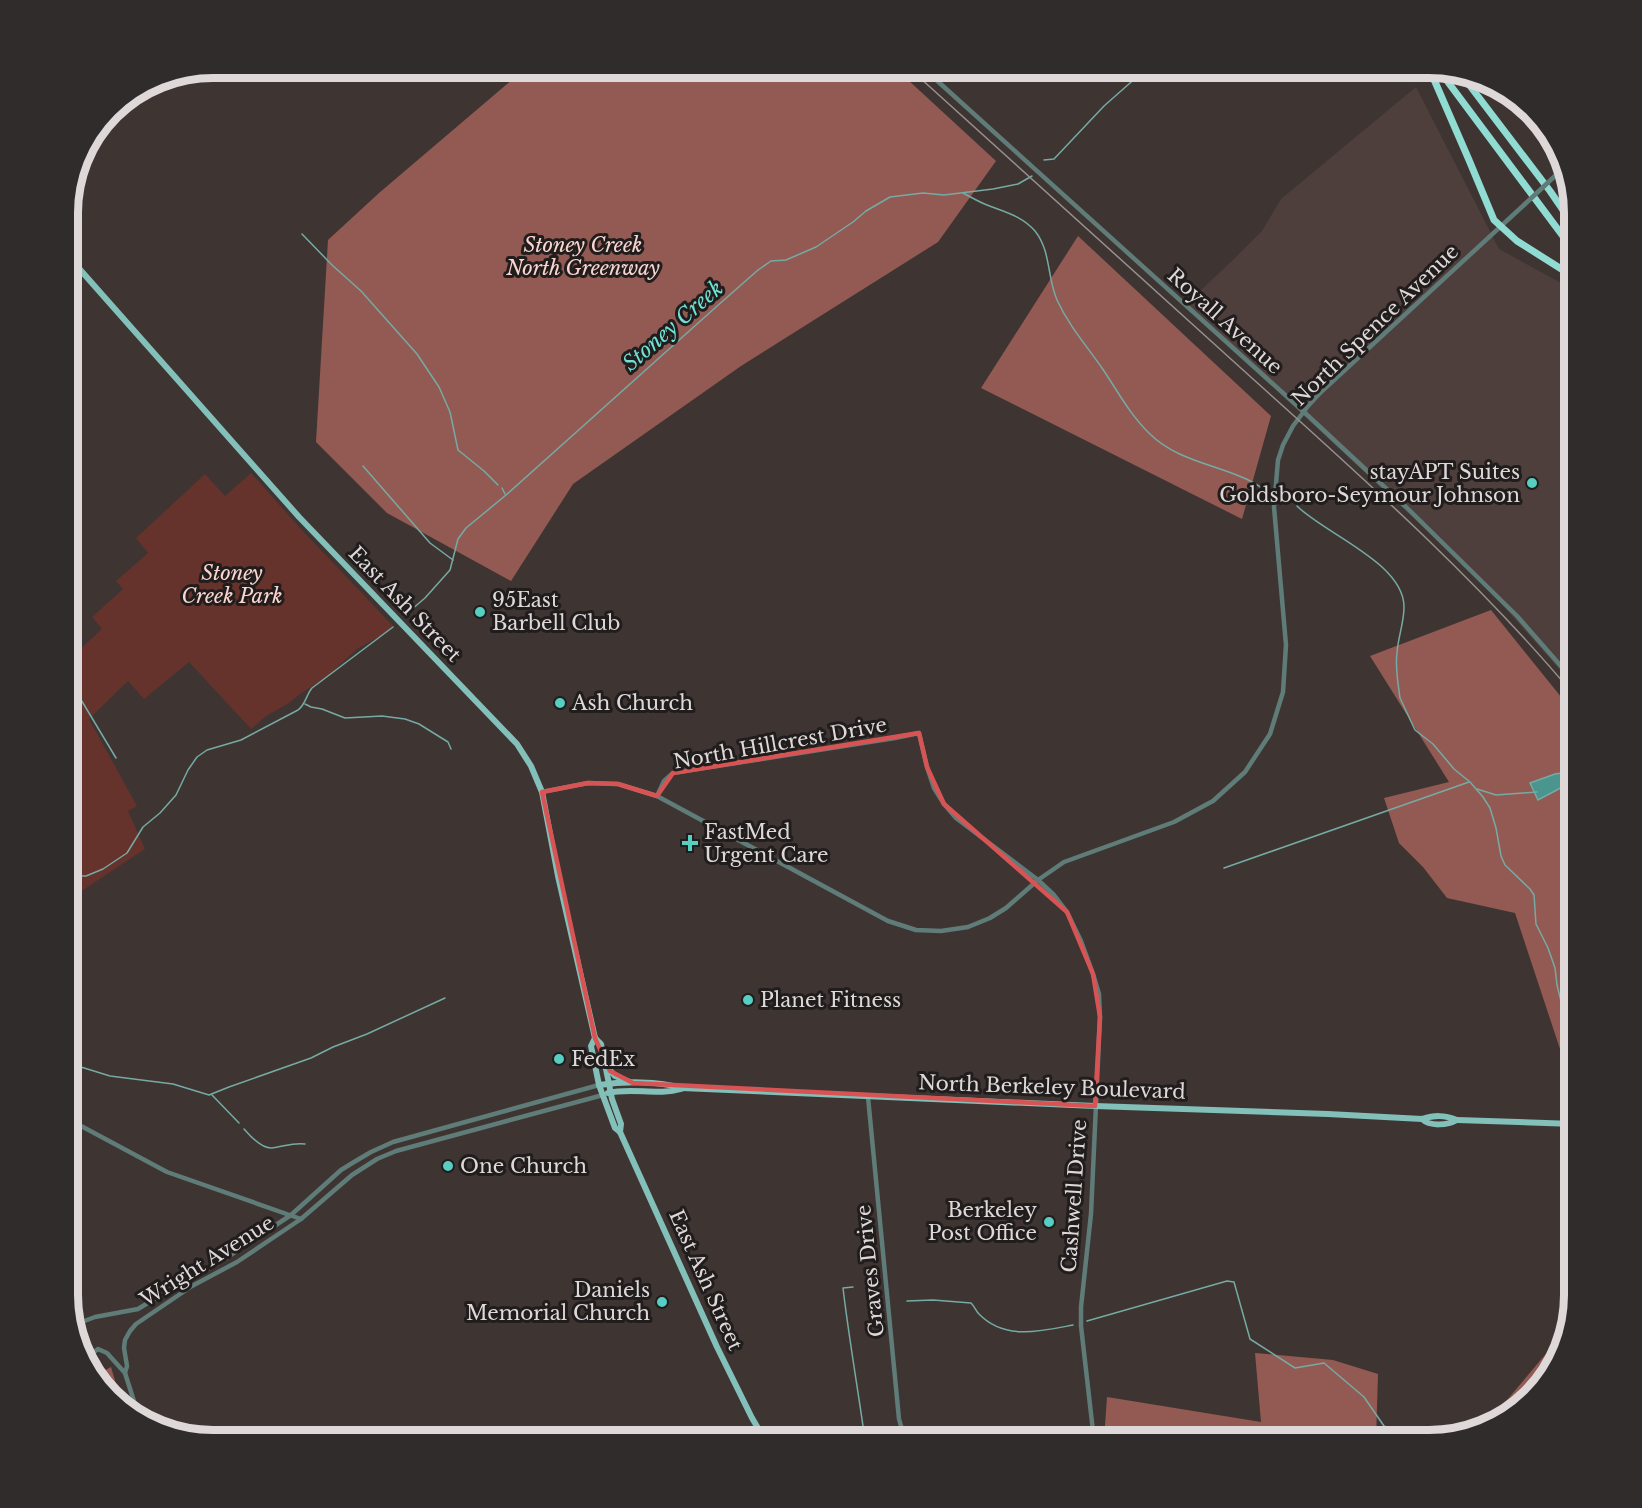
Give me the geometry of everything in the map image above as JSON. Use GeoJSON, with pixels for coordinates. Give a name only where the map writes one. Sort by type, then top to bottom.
{"type":"FeatureCollection","features":[{"type":"Feature","properties":{"kind":"highway"},"geometry":{"type":"LineString","coordinates":[[1432,78],[1494,220],[1517,241],[1564,271]]}},
{"type":"Feature","properties":{"kind":"highway"},"geometry":{"type":"LineString","coordinates":[[1446,79],[1564,238]]}},
{"type":"Feature","properties":{"kind":"highway"},"geometry":{"type":"LineString","coordinates":[[1469,84],[1564,211]]}},
{"type":"Feature","properties":{"kind":"highway"},"geometry":{"type":"LineString","coordinates":[[1550,191],[1564,206]]}},
{"type":"Feature","properties":{"kind":"main road","name":"East Ash Street"},"geometry":{"type":"LineString","coordinates":[[78,267],[299,517],[517,744],[531,766],[542,792],[557,871],[595,1038],[601,1044],[610,1093],[621,1124],[620,1132]]}},
{"type":"Feature","properties":{"kind":"main road","name":"East Ash Street"},"geometry":{"type":"LineString","coordinates":[[595,1038],[591,1046],[599,1085],[615,1128],[620,1132],[717,1347],[759,1430]]}},
{"type":"Feature","properties":{"kind":"main road"},"geometry":{"type":"LineString","coordinates":[[604,1064],[615,1076],[633,1083]]}},
{"type":"Feature","properties":{"kind":"main road","name":"North Berkeley Boulevard"},"geometry":{"type":"LineString","coordinates":[[599,1085],[633,1083],[682,1088],[868,1097],[1208,1109],[1422,1119],[1427,1123],[1451,1124],[1457,1120],[1564,1124]]}},
{"type":"Feature","properties":{"kind":"main road","name":"North Berkeley Boulevard"},"geometry":{"type":"LineString","coordinates":[[603,1095],[624,1090],[671,1092],[682,1088]]}},
{"type":"Feature","properties":{"kind":"street","name":"Royall Avenue"},"geometry":{"type":"LineString","coordinates":[[934,78],[1406,507],[1517,616],[1564,670]]}},
{"type":"Feature","properties":{"kind":"street","name":"North Spence Avenue"},"geometry":{"type":"LineString","coordinates":[[542,792],[588,783],[618,784],[657,796],[888,921],[916,930],[941,931],[968,927],[990,918],[1064,862],[1174,822],[1213,801],[1245,772],[1270,734],[1283,692],[1286,645],[1274,507],[1278,460],[1283,446],[1304,412],[1321,392],[1558,173]]}},
{"type":"Feature","properties":{"kind":"street","name":"Cashwell Drive"},"geometry":{"type":"LineString","coordinates":[[919,732],[934,788],[944,804],[956,818],[1038,880],[1054,895],[1070,917],[1100,994],[1091,1214],[1081,1307],[1081,1326],[1093,1430]]}},
{"type":"Feature","properties":{"kind":"street","name":"North Hillcrest Drive"},"geometry":{"type":"LineString","coordinates":[[657,796],[664,781],[673,773],[886,740],[919,732]]}},
{"type":"Feature","properties":{"kind":"street","name":"Wright Avenue"},"geometry":{"type":"LineString","coordinates":[[172,1288],[220,1262],[291,1215],[341,1170],[371,1152],[393,1142],[599,1085]]}},
{"type":"Feature","properties":{"kind":"street","name":"Wright Avenue"},"geometry":{"type":"LineString","coordinates":[[125,1373],[127,1366],[124,1348],[130,1331],[136,1324],[192,1286],[237,1262],[302,1220],[352,1174],[377,1159],[438,1139],[603,1095]]}},
{"type":"Feature","properties":{"kind":"street","name":"Graves Drive"},"geometry":{"type":"LineString","coordinates":[[868,1097],[899,1419],[903,1430]]}},
{"type":"Feature","properties":{"kind":"street"},"geometry":{"type":"LineString","coordinates":[[78,1124],[167,1172],[302,1220]]}},
{"type":"Feature","properties":{"kind":"street","name":"Wright Avenue"},"geometry":{"type":"LineString","coordinates":[[81,1322],[95,1317],[138,1309],[164,1293]]}},
{"type":"Feature","properties":{"kind":"street","name":"Wright Avenue"},"geometry":{"type":"LineString","coordinates":[[90,1351],[94,1352],[98,1349],[106,1353],[125,1373]]}},
{"type":"Feature","properties":{"kind":"street"},"geometry":{"type":"LineString","coordinates":[[125,1373],[135,1405]]}},
{"type":"Feature","properties":{"kind":"highlighted area"},"geometry":{"type":"Polygon","coordinates":[[[919,733],[927,767],[944,804],[1067,912],[1093,974],[1100,1017],[1095,1106],[633,1083],[610,1071],[595,1038],[542,792],[588,783],[618,784],[657,796],[673,773],[919,733]]]}},
{"type":"Feature","properties":{"kind":"shaded area"},"geometry":{"type":"Polygon","coordinates":[[[1416,87],[1499,249],[1564,285],[1564,675],[1481,581],[1185,305],[1262,231],[1281,199],[1416,87]]]}},
{"type":"Feature","properties":{"kind":"green space","name":"Stoney Creek North Greenway"},"geometry":{"type":"Polygon","coordinates":[[[514,78],[906,78],[996,161],[938,242],[741,366],[573,484],[511,581],[387,513],[316,442],[328,240],[379,193],[514,78]]]}},
{"type":"Feature","properties":{"kind":"green space"},"geometry":{"type":"Polygon","coordinates":[[[1078,236],[1271,416],[1242,519],[981,388],[1078,236]]]}},
{"type":"Feature","properties":{"kind":"green space","name":"Stoney Creek Park"},"geometry":{"type":"Polygon","coordinates":[[[251,473],[393,626],[357,649],[329,675],[266,716],[251,729],[189,662],[144,699],[128,681],[89,719],[137,806],[128,811],[145,849],[78,893],[78,651],[102,629],[92,617],[123,589],[116,581],[148,553],[136,538],[205,474],[225,496],[251,473]]]}},
{"type":"Feature","properties":{"kind":"green space"},"geometry":{"type":"Polygon","coordinates":[[[1491,610],[1564,701],[1564,1050],[1560,1049],[1515,913],[1447,898],[1423,867],[1399,843],[1384,798],[1449,782],[1370,656],[1491,610]]]}},
{"type":"Feature","properties":{"kind":"green space"},"geometry":{"type":"Polygon","coordinates":[[[1556,1342],[1536,1377],[1511,1402],[1498,1411],[1556,1342]]]}},
{"type":"Feature","properties":{"kind":"green space"},"geometry":{"type":"Polygon","coordinates":[[[1255,1353],[1333,1360],[1378,1374],[1376,1430],[1105,1430],[1107,1397],[1261,1422],[1255,1353]]]}},
{"type":"Feature","properties":{"kind":"green space"},"geometry":{"type":"Polygon","coordinates":[[[111,1367],[118,1389],[106,1377],[102,1372],[111,1367]]]}},
{"type":"Feature","properties":{"kind":"water"},"geometry":{"type":"Polygon","coordinates":[[[1555,774],[1564,774],[1564,786],[1538,800],[1530,783],[1555,774]]]}},
{"type":"Feature","properties":{"kind":"waterway","name":"Stoney Creek"},"geometry":{"type":"LineString","coordinates":[[1044,160],[1054,159],[1104,106],[1136,78]]}},
{"type":"Feature","properties":{"kind":"waterway","name":"Stoney Creek"},"geometry":{"type":"LineString","coordinates":[[404,616],[425,598],[450,570],[458,539],[466,528],[758,270],[771,261],[786,260],[816,247],[866,211],[890,197],[923,193],[944,195],[993,189],[1018,184],[1032,176]]}},
{"type":"Feature","properties":{"kind":"waterway"},"geometry":{"type":"LineString","coordinates":[[963,193],[1019,218],[1035,231],[1044,247],[1057,300],[1072,327],[1130,411],[1150,434],[1182,455],[1244,478],[1264,489]]}},
{"type":"Feature","properties":{"kind":"waterway"},"geometry":{"type":"LineString","coordinates":[[302,234],[361,291],[417,354],[439,387],[450,412],[458,450],[498,485]]}},
{"type":"Feature","properties":{"kind":"waterway"},"geometry":{"type":"LineString","coordinates":[[363,466],[430,543],[453,560]]}},
{"type":"Feature","properties":{"kind":"waterway"},"geometry":{"type":"LineString","coordinates":[[502,488],[505,494]]}},
{"type":"Feature","properties":{"kind":"waterway"},"geometry":{"type":"LineString","coordinates":[[1297,506],[1378,563],[1401,591],[1404,613],[1396,664],[1400,698],[1415,730],[1433,744],[1454,769],[1470,782],[1490,808],[1505,865],[1534,895],[1536,924],[1555,968],[1564,1014]]}},
{"type":"Feature","properties":{"kind":"waterway","name":"Stoney Creek"},"geometry":{"type":"LineString","coordinates":[[78,876],[86,876],[103,869],[127,853],[143,827],[176,795],[197,757],[207,750],[241,740],[298,710],[312,688],[393,627]]}},
{"type":"Feature","properties":{"kind":"waterway"},"geometry":{"type":"LineString","coordinates":[[78,695],[116,758]]}},
{"type":"Feature","properties":{"kind":"waterway"},"geometry":{"type":"LineString","coordinates":[[305,704],[345,718],[382,716],[405,719],[419,724],[448,742],[451,749]]}},
{"type":"Feature","properties":{"kind":"waterway"},"geometry":{"type":"LineString","coordinates":[[1224,868],[1469,782]]}},
{"type":"Feature","properties":{"kind":"waterway"},"geometry":{"type":"LineString","coordinates":[[1477,789],[1496,795],[1537,792]]}},
{"type":"Feature","properties":{"kind":"waterway"},"geometry":{"type":"LineString","coordinates":[[78,1066],[110,1076],[173,1084],[209,1095],[311,1058],[445,998]]}},
{"type":"Feature","properties":{"kind":"waterway"},"geometry":{"type":"LineString","coordinates":[[212,1095],[239,1123]]}},
{"type":"Feature","properties":{"kind":"waterway"},"geometry":{"type":"LineString","coordinates":[[244,1129],[263,1146],[271,1148],[305,1144]]}},
{"type":"Feature","properties":{"kind":"waterway"},"geometry":{"type":"LineString","coordinates":[[1087,1321],[1227,1281],[1234,1282],[1250,1339],[1295,1368],[1324,1363],[1364,1397],[1384,1426],[1393,1430]]}},
{"type":"Feature","properties":{"kind":"waterway"},"geometry":{"type":"LineString","coordinates":[[853,1287],[843,1288],[864,1430]]}},
{"type":"Feature","properties":{"kind":"waterway"},"geometry":{"type":"LineString","coordinates":[[907,1301],[933,1300],[971,1303],[989,1322],[1012,1331],[1049,1330],[1073,1325]]}},
{"type":"Feature","properties":{"kind":"railway"},"geometry":{"type":"LineString","coordinates":[[920,78],[1419,531],[1499,611],[1564,684]]}},
{"type":"Feature","properties":{"kind":"place","name":"stayAPT Suites Goldsboro-Seymour Johnson"},"geometry":{"type":"Point","coordinates":[1532,483]}},
{"type":"Feature","properties":{"kind":"place","name":"95East Barbell Club"},"geometry":{"type":"Point","coordinates":[480,612]}},
{"type":"Feature","properties":{"kind":"place","name":"Ash Church"},"geometry":{"type":"Point","coordinates":[560,703]}},
{"type":"Feature","properties":{"kind":"place","name":"FastMed Urgent Care"},"geometry":{"type":"Point","coordinates":[690,843]}},
{"type":"Feature","properties":{"kind":"place","name":"Planet Fitness"},"geometry":{"type":"Point","coordinates":[748,1000]}},
{"type":"Feature","properties":{"kind":"place","name":"FedEx"},"geometry":{"type":"Point","coordinates":[559,1059]}},
{"type":"Feature","properties":{"kind":"place","name":"One Church"},"geometry":{"type":"Point","coordinates":[448,1166]}},
{"type":"Feature","properties":{"kind":"place","name":"Berkeley Post Office"},"geometry":{"type":"Point","coordinates":[1049,1222]}},
{"type":"Feature","properties":{"kind":"place","name":"Daniels Memorial Church"},"geometry":{"type":"Point","coordinates":[662,1302]}}]}
